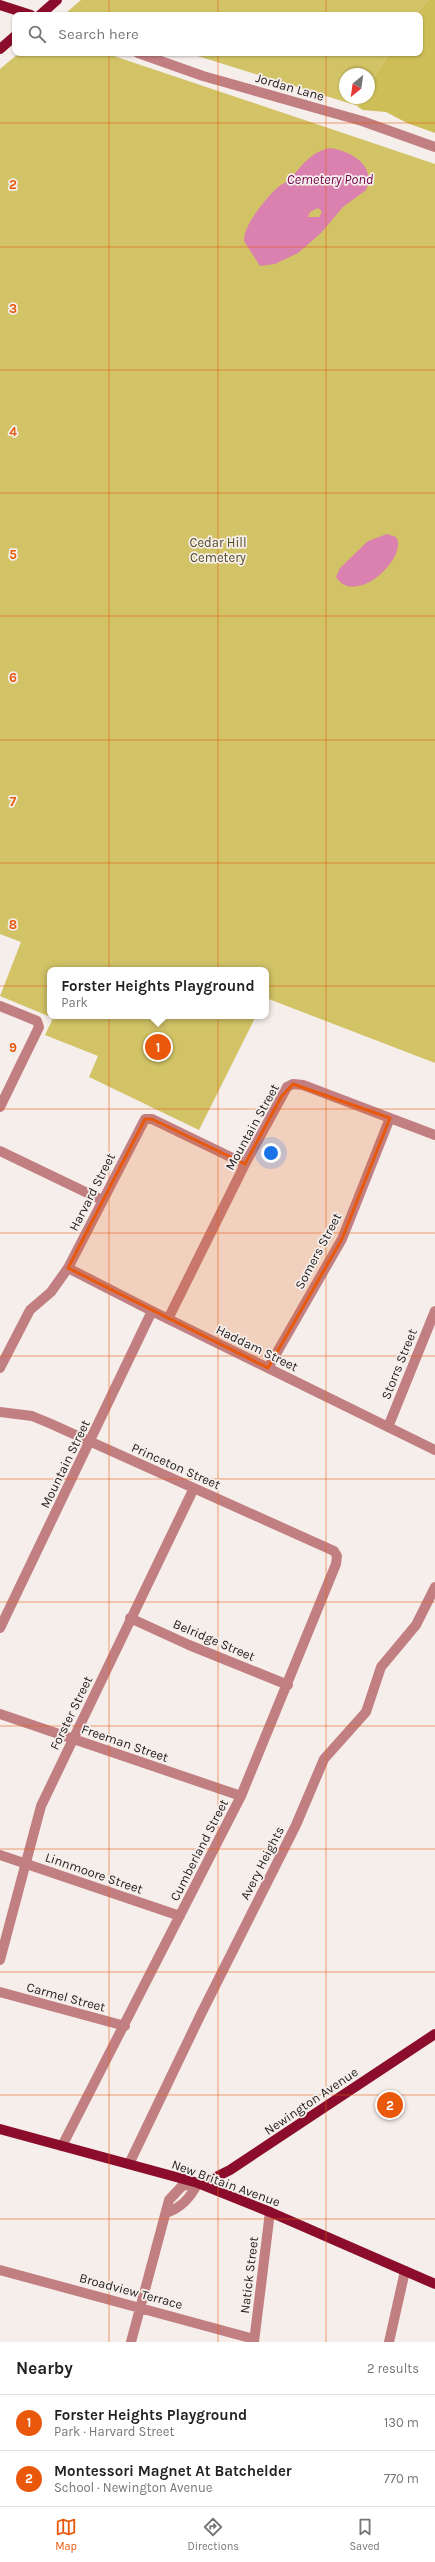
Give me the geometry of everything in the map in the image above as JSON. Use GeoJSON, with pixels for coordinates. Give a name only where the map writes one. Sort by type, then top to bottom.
{"type":"FeatureCollection","features":[{"type":"Feature","properties":{"kind":"main road"},"geometry":{"type":"LineString","coordinates":[[43,12],[57,0]]}},
{"type":"Feature","properties":{"kind":"main road"},"geometry":{"type":"LineString","coordinates":[[0,5],[22,12]]}},
{"type":"Feature","properties":{"kind":"main road"},"geometry":{"type":"LineString","coordinates":[[0,49],[12,39]]}},
{"type":"Feature","properties":{"kind":"main road","name":"Newington Avenue"},"geometry":{"type":"LineString","coordinates":[[198,2183],[214,2178],[230,2170],[435,2034]]}},
{"type":"Feature","properties":{"kind":"main road","name":"New Britain Avenue"},"geometry":{"type":"LineString","coordinates":[[0,2129],[198,2183],[270,2212],[435,2284]]}},
{"type":"Feature","properties":{"kind":"street","name":"Jordan Lane"},"geometry":{"type":"LineString","coordinates":[[146,56],[203,76],[362,121],[435,147]]}},
{"type":"Feature","properties":{"kind":"street"},"geometry":{"type":"LineString","coordinates":[[0,1006],[37,1021],[39,1027],[0,1107]]}},
{"type":"Feature","properties":{"kind":"street","name":"Mountain Street"},"geometry":{"type":"LineString","coordinates":[[168,1319],[245,1164],[281,1096],[288,1087],[293,1084],[303,1085],[435,1135]]}},
{"type":"Feature","properties":{"kind":"street","name":"Harvard Street"},"geometry":{"type":"LineString","coordinates":[[0,1368],[30,1310],[51,1292],[68,1268],[140,1124],[148,1118],[245,1164]]}},
{"type":"Feature","properties":{"kind":"street","name":"Somers Street"},"geometry":{"type":"LineString","coordinates":[[268,1368],[342,1239],[390,1118]]}},
{"type":"Feature","properties":{"kind":"street"},"geometry":{"type":"LineString","coordinates":[[0,1150],[102,1200]]}},
{"type":"Feature","properties":{"kind":"street","name":"Haddam Street"},"geometry":{"type":"LineString","coordinates":[[68,1268],[168,1319],[435,1450]]}},
{"type":"Feature","properties":{"kind":"street","name":"Mountain Street"},"geometry":{"type":"LineString","coordinates":[[0,1628],[152,1311]]}},
{"type":"Feature","properties":{"kind":"street","name":"Storrs Street"},"geometry":{"type":"LineString","coordinates":[[388,1427],[435,1311]]}},
{"type":"Feature","properties":{"kind":"street","name":"Princeton Street"},"geometry":{"type":"LineString","coordinates":[[0,1412],[32,1416],[334,1551],[337,1556]]}},
{"type":"Feature","properties":{"kind":"street","name":"Forster Street"},"geometry":{"type":"LineString","coordinates":[[0,1960],[41,1806],[130,1618],[194,1488]]}},
{"type":"Feature","properties":{"kind":"street","name":"Cumberland Street"},"geometry":{"type":"LineString","coordinates":[[62,2146],[125,2026],[241,1796],[288,1685],[336,1564],[337,1556]]}},
{"type":"Feature","properties":{"kind":"street","name":"Avery Heights"},"geometry":{"type":"LineString","coordinates":[[129,2164],[201,2014],[296,1825],[324,1760],[366,1712],[381,1666],[416,1625],[427,1607],[435,1587]]}},
{"type":"Feature","properties":{"kind":"street","name":"Belridge Street"},"geometry":{"type":"LineString","coordinates":[[130,1618],[189,1645],[288,1685]]}},
{"type":"Feature","properties":{"kind":"street","name":"Freeman Street"},"geometry":{"type":"LineString","coordinates":[[0,1714],[241,1796]]}},
{"type":"Feature","properties":{"kind":"street","name":"Linnmoore Street"},"geometry":{"type":"LineString","coordinates":[[0,1855],[180,1916]]}},
{"type":"Feature","properties":{"kind":"street","name":"Carmel Street"},"geometry":{"type":"LineString","coordinates":[[0,1992],[125,2026]]}},
{"type":"Feature","properties":{"kind":"street"},"geometry":{"type":"LineString","coordinates":[[131,2342],[169,2200],[182,2186],[198,2183]]}},
{"type":"Feature","properties":{"kind":"street","name":"Natick Street"},"geometry":{"type":"LineString","coordinates":[[254,2340],[270,2212]]}},
{"type":"Feature","properties":{"kind":"street","name":"Broadview Terrace"},"geometry":{"type":"LineString","coordinates":[[0,2270],[141,2307],[254,2340]]}},
{"type":"Feature","properties":{"kind":"street"},"geometry":{"type":"LineString","coordinates":[[389,2342],[405,2271]]}},
{"type":"Feature","properties":{"kind":"highlighted area"},"geometry":{"type":"Polygon","coordinates":[[[293,1084],[390,1118],[342,1239],[268,1368],[68,1268],[145,1119],[152,1119],[245,1164],[281,1097],[293,1084]]]}},
{"type":"Feature","properties":{"kind":"green space"},"geometry":{"type":"Polygon","coordinates":[[[81,0],[428,0],[418,12],[67,12],[81,0]]]}},
{"type":"Feature","properties":{"kind":"green space","name":"Cedar Hill Cemetery"},"geometry":{"type":"Polygon","coordinates":[[[15,56],[114,56],[435,164],[435,1063],[269,999],[269,967],[47,967],[47,1016],[0,996],[21,942],[0,934],[0,69],[15,56]]]}},
{"type":"Feature","properties":{"kind":"green space"},"geometry":{"type":"Polygon","coordinates":[[[198,56],[388,56],[375,75],[375,68],[339,68],[339,100],[198,56]]]}},
{"type":"Feature","properties":{"kind":"green space","name":"Cedar Hill Cemetery"},"geometry":{"type":"Polygon","coordinates":[[[53,1019],[254,1019],[199,1130],[89,1077],[98,1056],[45,1035],[53,1019]]]}},
{"type":"Feature","properties":{"kind":"shaded area"},"geometry":{"type":"Polygon","coordinates":[[[428,0],[435,0],[435,133],[407,123],[386,112],[363,110],[358,107],[359,104],[375,104],[375,75],[388,56],[423,56],[423,12],[418,12],[428,0]]]}},
{"type":"Feature","properties":{"kind":"water","name":"Cemetery Pond"},"geometry":{"type":"Polygon","coordinates":[[[330,148],[346,152],[360,161],[368,173],[366,190],[343,207],[321,233],[298,253],[275,264],[260,266],[244,241],[247,228],[251,220],[261,205],[277,188],[290,179],[312,156],[330,148]],[[318,208],[310,212],[308,217],[319,217],[322,212],[318,208]]]}},
{"type":"Feature","properties":{"kind":"water"},"geometry":{"type":"Polygon","coordinates":[[[387,534],[396,537],[398,546],[395,556],[388,567],[378,576],[367,583],[356,587],[345,585],[336,577],[340,568],[368,541],[387,534]]]}},
{"type":"Feature","properties":{"kind":"place","name":"Forster Heights Playground"},"geometry":{"type":"Point","coordinates":[158,1047]}},
{"type":"Feature","properties":{"kind":"place","name":"Montessori Magnet At Batchelder"},"geometry":{"type":"Point","coordinates":[390,2105]}}]}
